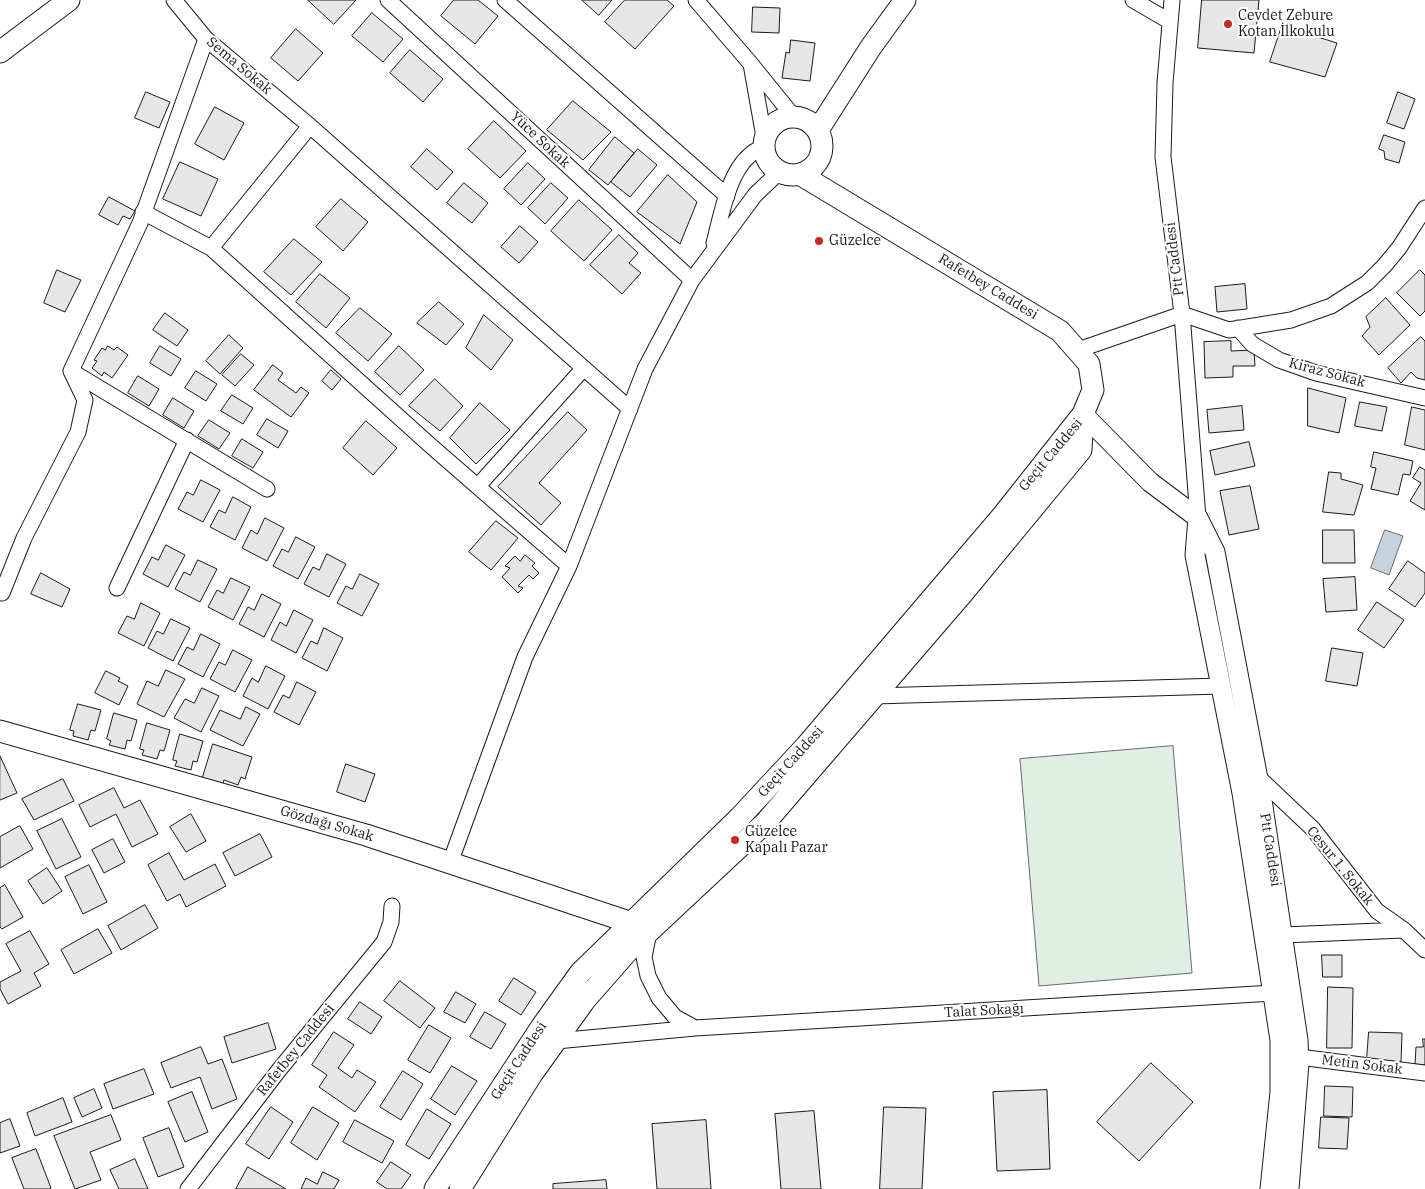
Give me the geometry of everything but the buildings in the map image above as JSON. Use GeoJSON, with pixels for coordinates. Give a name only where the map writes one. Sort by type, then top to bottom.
{"type":"FeatureCollection","features":[{"type":"Feature","properties":{"kind":"main road"},"geometry":{"type":"LineString","coordinates":[[0,52],[69,0]]}},
{"type":"Feature","properties":{"kind":"main road"},"geometry":{"type":"LineString","coordinates":[[818,130],[871,47],[905,0]]}},
{"type":"Feature","properties":{"kind":"main road"},"geometry":{"type":"LineString","coordinates":[[793,116],[803,118],[812,123],[818,130],[823,145],[822,152],[815,166],[801,174],[789,175],[779,172],[768,161],[764,142],[769,129],[775,122],[793,116]]}},
{"type":"Feature","properties":{"kind":"main road"},"geometry":{"type":"LineString","coordinates":[[822,152],[833,194]]}},
{"type":"Feature","properties":{"kind":"main road","name":"Rafetbey Caddesi"},"geometry":{"type":"LineString","coordinates":[[801,174],[1060,331],[1089,364],[1093,390],[1083,414]]}},
{"type":"Feature","properties":{"kind":"main road","name":"Geçit Caddesi"},"geometry":{"type":"LineString","coordinates":[[435,1189],[542,1026],[580,973],[640,928],[765,823],[963,593],[1081,450],[1083,414]]}},
{"type":"Feature","properties":{"kind":"main road","name":"Geçit Caddesi"},"geometry":{"type":"LineString","coordinates":[[460,1189],[532,1074],[585,1000],[627,952],[640,928],[806,746],[1003,515],[1083,414]]}},
{"type":"Feature","properties":{"kind":"main road","name":"Gözdağı Sokak"},"geometry":{"type":"LineString","coordinates":[[0,731],[366,835],[640,928]]}},
{"type":"Feature","properties":{"kind":"street","name":"Sema Sokak"},"geometry":{"type":"LineString","coordinates":[[174,0],[206,39],[310,126],[630,409]]}},
{"type":"Feature","properties":{"kind":"street","name":"Yüce Sokak"},"geometry":{"type":"LineString","coordinates":[[388,0],[692,280]]}},
{"type":"Feature","properties":{"kind":"street"},"geometry":{"type":"LineString","coordinates":[[506,0],[726,196]]}},
{"type":"Feature","properties":{"kind":"street"},"geometry":{"type":"LineString","coordinates":[[696,0],[793,116]]}},
{"type":"Feature","properties":{"kind":"street"},"geometry":{"type":"LineString","coordinates":[[1133,0],[1169,21]]}},
{"type":"Feature","properties":{"kind":"street","name":"Ptt Caddesi"},"geometry":{"type":"LineString","coordinates":[[1172,0],[1165,82],[1163,157],[1182,314],[1198,518],[1195,554],[1242,792],[1280,1040],[1280,1092],[1270,1189]]}},
{"type":"Feature","properties":{"kind":"street"},"geometry":{"type":"LineString","coordinates":[[71,371],[143,212],[206,39]]}},
{"type":"Feature","properties":{"kind":"street"},"geometry":{"type":"LineString","coordinates":[[712,252],[726,196],[736,174],[743,162],[764,142],[751,64]]}},
{"type":"Feature","properties":{"kind":"street"},"geometry":{"type":"LineString","coordinates":[[211,248],[310,126]]}},
{"type":"Feature","properties":{"kind":"street"},"geometry":{"type":"LineString","coordinates":[[450,863],[525,657],[569,566],[645,369],[692,280],[755,195],[779,172]]}},
{"type":"Feature","properties":{"kind":"street"},"geometry":{"type":"LineString","coordinates":[[1078,350],[1182,314],[1229,330],[1290,320],[1331,306],[1368,283],[1399,248],[1425,208]]}},
{"type":"Feature","properties":{"kind":"street"},"geometry":{"type":"LineString","coordinates":[[143,212],[211,248],[569,566]]}},
{"type":"Feature","properties":{"kind":"street","name":"Kiraz Sokak"},"geometry":{"type":"LineString","coordinates":[[1238,328],[1252,344],[1279,360],[1316,373],[1425,398]]}},
{"type":"Feature","properties":{"kind":"street"},"geometry":{"type":"LineString","coordinates":[[478,486],[584,368]]}},
{"type":"Feature","properties":{"kind":"street"},"geometry":{"type":"LineString","coordinates":[[71,371],[268,489]]}},
{"type":"Feature","properties":{"kind":"street"},"geometry":{"type":"LineString","coordinates":[[1,595],[24,538],[78,432],[85,400],[71,371]]}},
{"type":"Feature","properties":{"kind":"street"},"geometry":{"type":"LineString","coordinates":[[1083,414],[1150,482],[1198,518]]}},
{"type":"Feature","properties":{"kind":"street"},"geometry":{"type":"LineString","coordinates":[[117,588],[187,440]]}},
{"type":"Feature","properties":{"kind":"street","name":"Ptt Caddesi"},"geometry":{"type":"LineString","coordinates":[[1198,518],[1215,552],[1258,777],[1294,1010],[1299,1057],[1290,1189]]}},
{"type":"Feature","properties":{"kind":"street"},"geometry":{"type":"LineString","coordinates":[[874,696],[1221,686]]}},
{"type":"Feature","properties":{"kind":"street","name":"Cesur 1. Sokak"},"geometry":{"type":"LineString","coordinates":[[1258,777],[1313,829],[1377,912],[1404,930],[1425,950]]}},
{"type":"Feature","properties":{"kind":"street","name":"Rafetbey Caddesi"},"geometry":{"type":"LineString","coordinates":[[188,1189],[279,1070],[384,942],[391,922],[392,906]]}},
{"type":"Feature","properties":{"kind":"street"},"geometry":{"type":"LineString","coordinates":[[640,928],[648,976],[659,998],[675,1017],[695,1028]]}},
{"type":"Feature","properties":{"kind":"street"},"geometry":{"type":"LineString","coordinates":[[1283,935],[1404,930]]}},
{"type":"Feature","properties":{"kind":"street","name":"Talat Sokağı"},"geometry":{"type":"LineString","coordinates":[[556,1041],[695,1028],[1273,994]]}},
{"type":"Feature","properties":{"kind":"street","name":"Metin Sokak"},"geometry":{"type":"LineString","coordinates":[[1299,1057],[1425,1073]]}},
{"type":"Feature","properties":{"kind":"green space"},"geometry":{"type":"Polygon","coordinates":[[[1173,746],[1192,973],[1039,986],[1020,759],[1173,746]]]}},
{"type":"Feature","properties":{"kind":"shaded area"},"geometry":{"type":"Polygon","coordinates":[[[1385,530],[1403,536],[1389,575],[1371,568],[1385,530]]]}},
{"type":"Feature","properties":{"kind":"place","name":"Cevdet Zebure Kotan İlkokulu"},"geometry":{"type":"Point","coordinates":[1228,24]}},
{"type":"Feature","properties":{"kind":"place","name":"Güzelce"},"geometry":{"type":"Point","coordinates":[819,241]}},
{"type":"Feature","properties":{"kind":"place","name":"Güzelce Kapalı Pazar"},"geometry":{"type":"Point","coordinates":[735,840]}}]}
